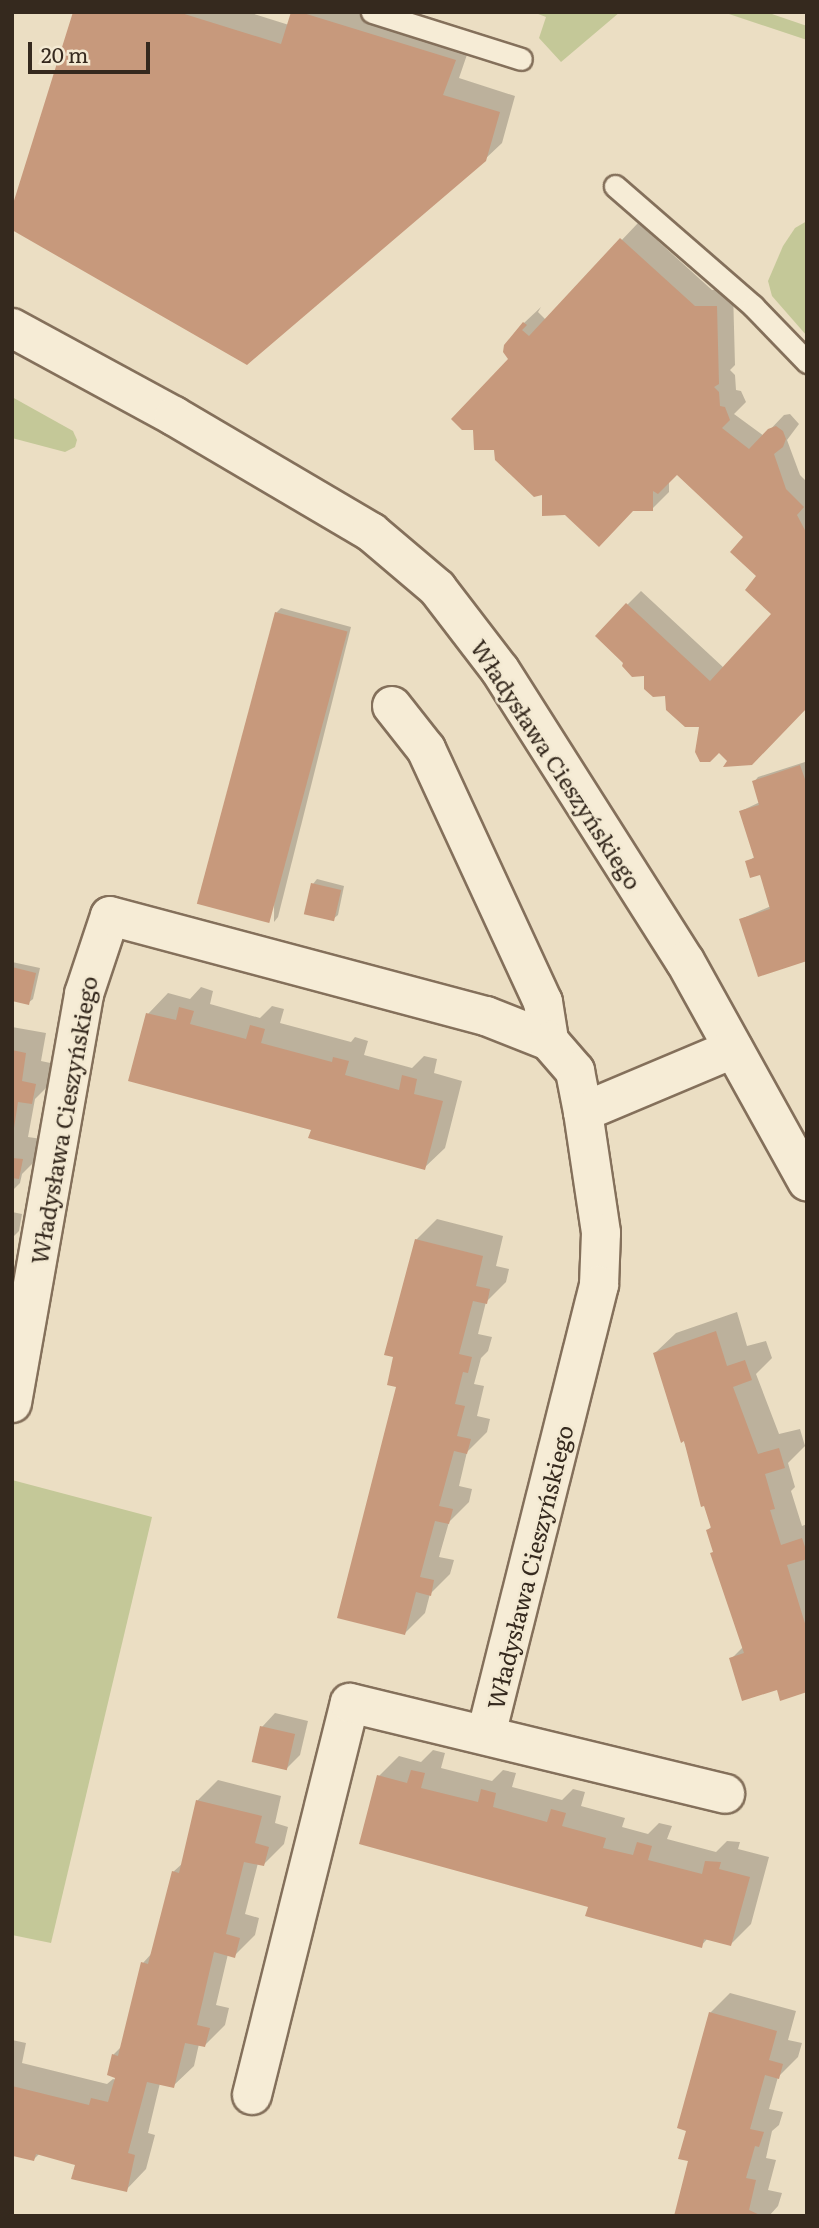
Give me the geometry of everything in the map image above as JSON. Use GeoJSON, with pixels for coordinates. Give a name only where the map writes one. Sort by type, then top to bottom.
{"type":"FeatureCollection","features":[{"type":"Feature","properties":{"kind":"street","name":"Władysława Cieszyńskiego"},"geometry":{"type":"LineString","coordinates":[[12,328],[174,416],[371,532],[437,588],[500,670],[685,961],[807,1181]]}},
{"type":"Feature","properties":{"kind":"street"},"geometry":{"type":"LineString","coordinates":[[392,706],[426,749],[544,1002],[549,1041]]}},
{"type":"Feature","properties":{"kind":"street","name":"Władysława Cieszyńskiego"},"geometry":{"type":"LineString","coordinates":[[12,1403],[84,994],[110,916],[486,1016],[549,1041],[575,1071],[601,1233],[599,1285],[486,1734],[350,1703],[252,2095]]}},
{"type":"Feature","properties":{"kind":"street"},"geometry":{"type":"LineString","coordinates":[[583,1112],[733,1049]]}},
{"type":"Feature","properties":{"kind":"street"},"geometry":{"type":"LineString","coordinates":[[486,1734],[725,1794]]}},
{"type":"Feature","properties":{"kind":"lane"},"geometry":{"type":"LineString","coordinates":[[372,12],[521,59]]}},
{"type":"Feature","properties":{"kind":"lane"},"geometry":{"type":"LineString","coordinates":[[615,186],[753,306],[807,362]]}},
{"type":"Feature","properties":{"kind":"green space"},"geometry":{"type":"Polygon","coordinates":[[[533,12],[620,12],[561,62],[539,38],[546,17],[533,12]]]}},
{"type":"Feature","properties":{"kind":"green space"},"geometry":{"type":"Polygon","coordinates":[[[723,12],[766,12],[807,26],[807,40],[723,12]]]}},
{"type":"Feature","properties":{"kind":"green space"},"geometry":{"type":"Polygon","coordinates":[[[807,221],[807,336],[772,296],[768,281],[783,246],[795,228],[807,221]]]}},
{"type":"Feature","properties":{"kind":"green space"},"geometry":{"type":"Polygon","coordinates":[[[12,397],[73,431],[77,440],[75,447],[65,452],[12,438],[12,397]]]}},
{"type":"Feature","properties":{"kind":"green space"},"geometry":{"type":"Polygon","coordinates":[[[12,1480],[152,1517],[51,1943],[12,1935],[12,1480]]]}},
{"type":"Feature","properties":{"kind":"building"},"geometry":{"type":"Polygon","coordinates":[[[73,12],[178,12],[281,44],[291,12],[300,12],[456,60],[443,95],[500,112],[486,161],[247,365],[12,230],[12,207],[73,12]]]}},
{"type":"Feature","properties":{"kind":"building"},"geometry":{"type":"Polygon","coordinates":[[[620,238],[695,306],[717,306],[719,384],[714,387],[719,392],[720,406],[725,407],[730,420],[722,428],[749,449],[768,429],[776,426],[783,431],[786,439],[783,447],[774,454],[786,489],[804,507],[797,515],[807,534],[807,708],[752,765],[723,767],[727,761],[719,753],[710,762],[700,762],[695,752],[699,727],[685,727],[666,710],[665,696],[653,697],[644,689],[644,676],[632,677],[622,666],[623,663],[595,636],[626,603],[710,681],[771,614],[745,590],[756,576],[730,552],[743,537],[677,475],[658,494],[653,491],[653,511],[633,511],[599,547],[565,515],[542,516],[542,495],[534,497],[495,460],[494,450],[474,450],[473,430],[462,430],[451,419],[508,359],[503,352],[504,345],[523,322],[527,325],[522,330],[529,336],[620,238]]]}},
{"type":"Feature","properties":{"kind":"building"},"geometry":{"type":"Polygon","coordinates":[[[275,612],[347,631],[269,923],[197,904],[275,612]]]}},
{"type":"Feature","properties":{"kind":"building"},"geometry":{"type":"Polygon","coordinates":[[[800,765],[807,785],[807,961],[758,977],[739,919],[770,909],[760,875],[750,878],[745,861],[754,858],[739,811],[759,805],[752,781],[800,765]]]}},
{"type":"Feature","properties":{"kind":"building"},"geometry":{"type":"Polygon","coordinates":[[[311,883],[341,890],[334,921],[304,914],[311,883]]]}},
{"type":"Feature","properties":{"kind":"building"},"geometry":{"type":"Polygon","coordinates":[[[12,967],[36,973],[29,1005],[12,1001],[12,967]]]}},
{"type":"Feature","properties":{"kind":"building"},"geometry":{"type":"Polygon","coordinates":[[[179,1007],[194,1011],[190,1024],[246,1039],[250,1025],[265,1029],[261,1043],[332,1062],[333,1057],[349,1061],[345,1075],[399,1090],[402,1075],[417,1079],[414,1094],[443,1101],[425,1170],[308,1138],[311,1130],[128,1081],[146,1013],[176,1020],[179,1007]]]}},
{"type":"Feature","properties":{"kind":"building"},"geometry":{"type":"Polygon","coordinates":[[[12,1050],[26,1053],[22,1081],[36,1084],[32,1104],[18,1102],[14,1128],[12,1050]]]}},
{"type":"Feature","properties":{"kind":"building"},"geometry":{"type":"Polygon","coordinates":[[[12,1158],[23,1159],[19,1179],[12,1178],[12,1158]]]}},
{"type":"Feature","properties":{"kind":"building"},"geometry":{"type":"Polygon","coordinates":[[[415,1239],[483,1256],[476,1286],[490,1289],[487,1304],[473,1301],[459,1354],[472,1357],[468,1373],[463,1372],[455,1404],[465,1406],[457,1436],[471,1439],[467,1454],[454,1451],[439,1506],[453,1509],[449,1524],[435,1521],[420,1577],[434,1580],[431,1596],[416,1592],[405,1635],[337,1618],[396,1387],[387,1385],[393,1357],[384,1355],[415,1239]]]}},
{"type":"Feature","properties":{"kind":"building"},"geometry":{"type":"Polygon","coordinates":[[[716,1331],[727,1366],[745,1360],[752,1380],[733,1387],[758,1454],[779,1448],[785,1468],[765,1474],[775,1509],[770,1510],[781,1545],[802,1538],[807,1553],[807,1559],[787,1565],[807,1630],[807,1692],[780,1701],[777,1690],[742,1701],[729,1658],[744,1653],[710,1553],[713,1552],[706,1530],[711,1528],[704,1506],[701,1507],[684,1441],[681,1443],[653,1353],[716,1331]]]}},
{"type":"Feature","properties":{"kind":"building"},"geometry":{"type":"Polygon","coordinates":[[[260,1726],[295,1734],[287,1770],[252,1762],[260,1726]]]}},
{"type":"Feature","properties":{"kind":"building"},"geometry":{"type":"Polygon","coordinates":[[[411,1770],[425,1773],[421,1788],[478,1802],[481,1789],[496,1793],[493,1807],[547,1822],[551,1809],[566,1813],[562,1826],[606,1838],[603,1848],[633,1855],[637,1842],[652,1846],[648,1860],[702,1874],[705,1861],[721,1862],[719,1869],[750,1877],[731,1946],[704,1939],[702,1948],[585,1916],[588,1907],[359,1844],[377,1775],[407,1783],[411,1770]]]}},
{"type":"Feature","properties":{"kind":"building"},"geometry":{"type":"Polygon","coordinates":[[[196,1800],[262,1816],[255,1843],[269,1847],[264,1866],[244,1862],[226,1934],[240,1938],[235,1958],[214,1952],[197,2025],[210,2028],[205,2047],[185,2043],[174,2088],[147,2082],[128,2153],[135,2155],[127,2192],[71,2179],[75,2165],[36,2154],[34,2161],[13,2156],[12,2086],[89,2105],[91,2098],[108,2102],[115,2078],[107,2075],[112,2054],[118,2056],[141,1962],[148,1964],[172,1871],[179,1873],[196,1800]]]}},
{"type":"Feature","properties":{"kind":"building"},"geometry":{"type":"Polygon","coordinates":[[[709,2012],[777,2031],[769,2060],[783,2064],[779,2079],[765,2075],[750,2129],[764,2132],[759,2147],[755,2146],[746,2178],[756,2180],[749,2210],[762,2216],[674,2216],[688,2161],[678,2159],[686,2131],[677,2128],[709,2012]]]}}]}
